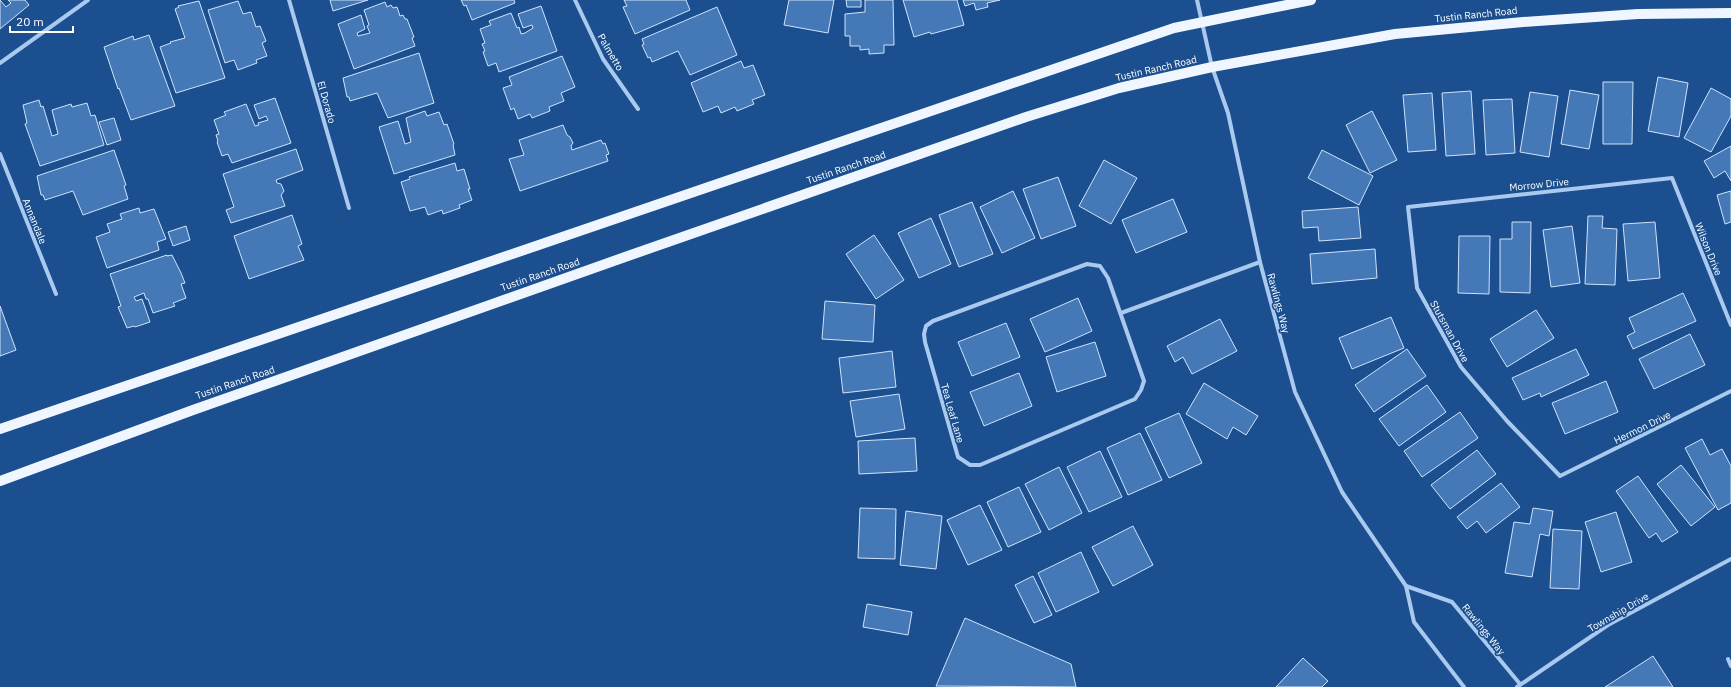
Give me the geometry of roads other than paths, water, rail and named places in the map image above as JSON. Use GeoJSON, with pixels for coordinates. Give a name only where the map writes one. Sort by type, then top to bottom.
{"type":"FeatureCollection","features":[{"type":"Feature","properties":{"kind":"main road"},"geometry":{"type":"LineString","coordinates":[[0,429],[1174,28],[1311,0]]}},
{"type":"Feature","properties":{"kind":"main road","name":"Tustin Ranch Road"},"geometry":{"type":"LineString","coordinates":[[0,481],[200,407],[1018,120],[1119,88],[1212,67],[1395,34],[1523,22],[1638,14],[1731,13]]}},
{"type":"Feature","properties":{"kind":"street"},"geometry":{"type":"LineString","coordinates":[[0,63],[88,0]]}},
{"type":"Feature","properties":{"kind":"street","name":"El Dorado"},"geometry":{"type":"LineString","coordinates":[[289,0],[349,208]]}},
{"type":"Feature","properties":{"kind":"street","name":"Palmetto"},"geometry":{"type":"LineString","coordinates":[[575,0],[603,59],[638,109]]}},
{"type":"Feature","properties":{"kind":"street","name":"Rawlings Way"},"geometry":{"type":"LineString","coordinates":[[1197,0],[1212,67],[1228,113],[1260,262],[1295,392],[1342,492],[1406,586],[1414,622],[1464,687]]}},
{"type":"Feature","properties":{"kind":"street","name":"Annandale"},"geometry":{"type":"LineString","coordinates":[[0,154],[56,294]]}},
{"type":"Feature","properties":{"kind":"street","name":"Morrow Drive"},"geometry":{"type":"LineString","coordinates":[[1408,207],[1672,178]]}},
{"type":"Feature","properties":{"kind":"street","name":"Wilson Drive"},"geometry":{"type":"LineString","coordinates":[[1672,178],[1731,325]]}},
{"type":"Feature","properties":{"kind":"street","name":"Stutsman Drive"},"geometry":{"type":"LineString","coordinates":[[1408,207],[1417,288],[1461,367],[1508,421],[1560,476]]}},
{"type":"Feature","properties":{"kind":"street"},"geometry":{"type":"LineString","coordinates":[[1121,313],[1260,262]]}},
{"type":"Feature","properties":{"kind":"street","name":"Tea Leaf Lane"},"geometry":{"type":"LineString","coordinates":[[1087,264],[1100,266],[1108,278],[1121,313],[1144,381],[1135,400],[980,466],[970,465],[958,457],[925,342],[924,334],[926,326],[933,321],[1087,264]]}},
{"type":"Feature","properties":{"kind":"street","name":"Hermon Drive"},"geometry":{"type":"LineString","coordinates":[[1560,476],[1731,391]]}},
{"type":"Feature","properties":{"kind":"street","name":"Township Drive"},"geometry":{"type":"LineString","coordinates":[[1518,686],[1608,625],[1731,559]]}},
{"type":"Feature","properties":{"kind":"street","name":"Rawlings Way"},"geometry":{"type":"LineString","coordinates":[[1406,586],[1452,602],[1518,686]]}},
{"type":"Feature","properties":{"kind":"street"},"geometry":{"type":"LineString","coordinates":[[1728,660],[1731,666]]}}]}
